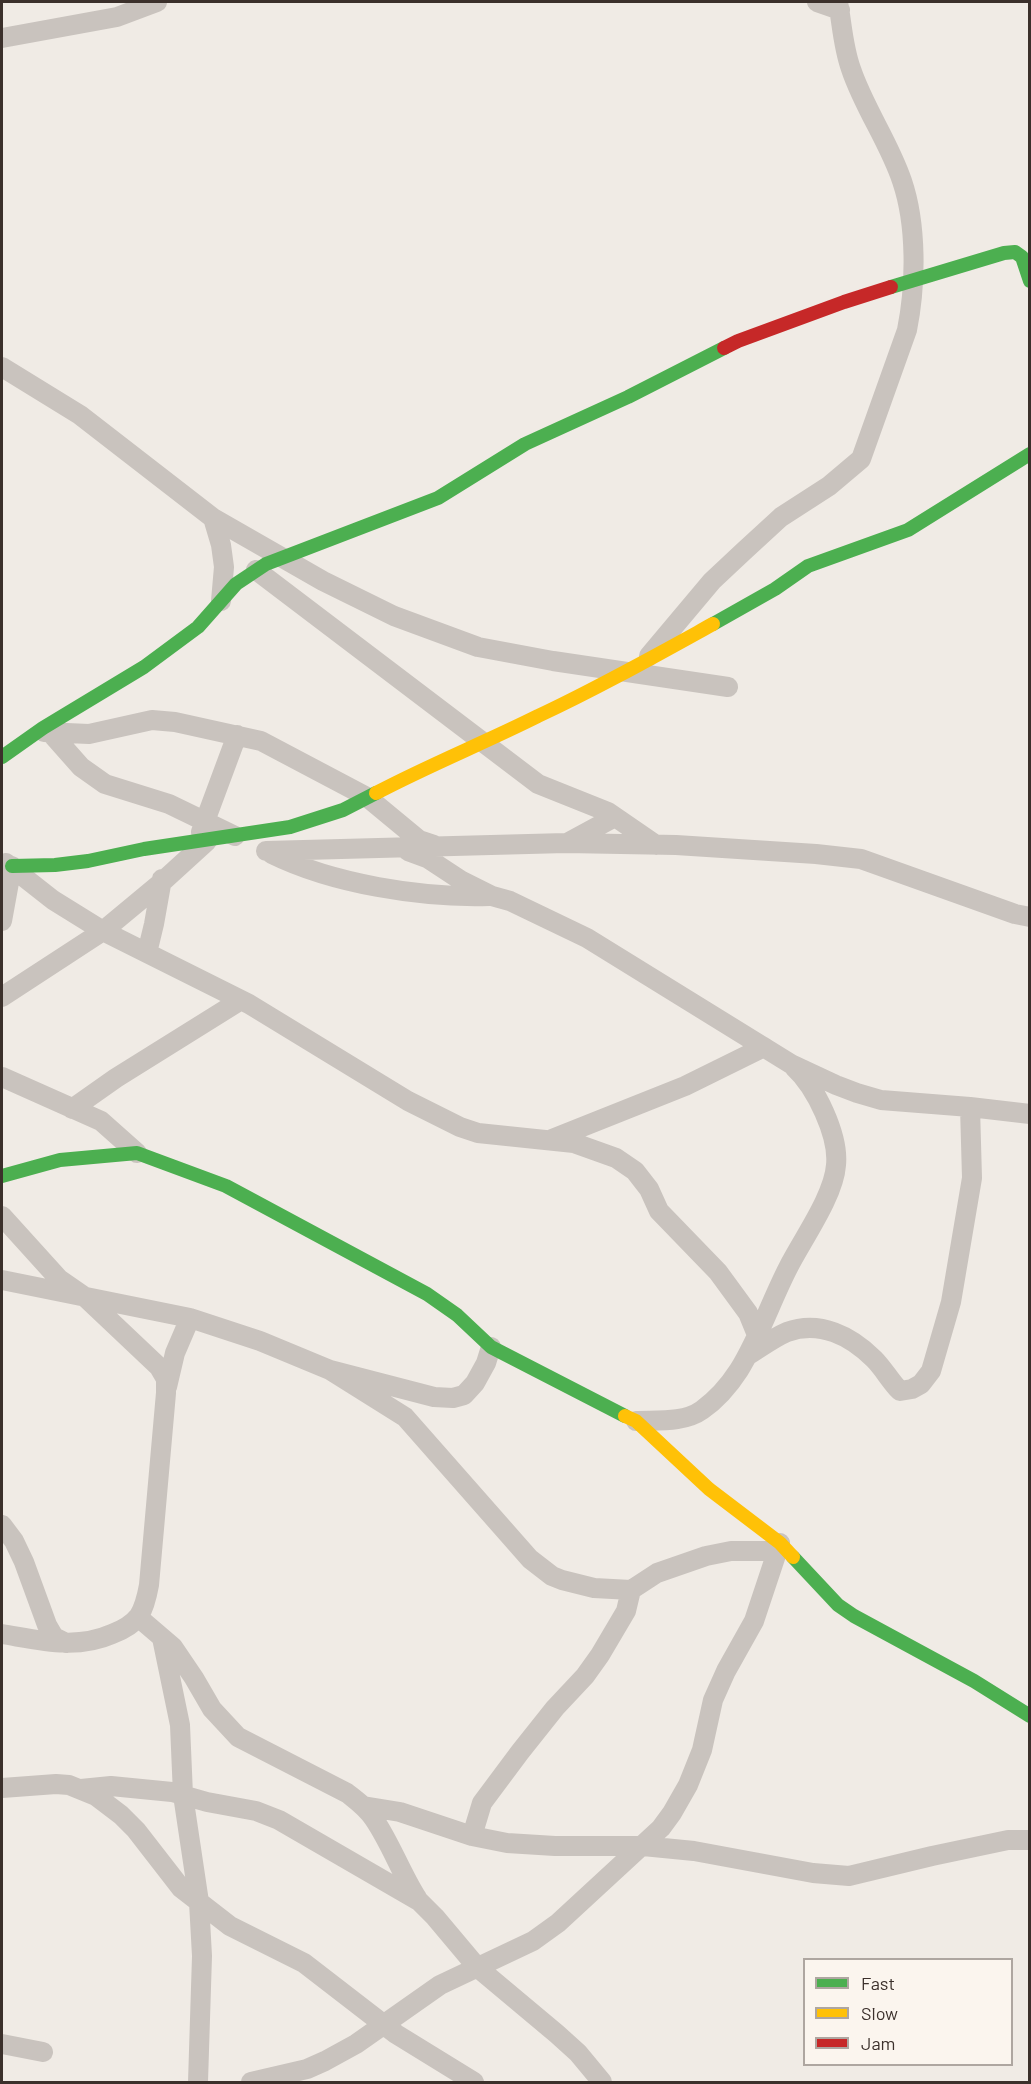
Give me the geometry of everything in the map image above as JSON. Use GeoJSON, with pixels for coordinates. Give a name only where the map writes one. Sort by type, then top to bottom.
{"type":"FeatureCollection","features":[{"type":"Feature","properties":{"kind":"street"},"geometry":{"type":"LineString","coordinates":[[2,38],[117,17],[157,2]]}},
{"type":"Feature","properties":{"kind":"street"},"geometry":{"type":"LineString","coordinates":[[645,660],[712,581],[744,551],[781,517],[829,486],[861,459],[907,330],[911,309],[913,252],[903,182],[851,69],[839,6],[817,2]]}},
{"type":"Feature","properties":{"kind":"street"},"geometry":{"type":"LineString","coordinates":[[2,757],[144,667],[198,627],[236,584],[256,570],[282,557],[438,498],[525,444],[628,397],[738,341],[844,302],[1004,254],[1015,252],[1023,257],[1029,281]]}},
{"type":"Feature","properties":{"kind":"street"},"geometry":{"type":"LineString","coordinates":[[2,367],[80,415],[213,518],[323,581],[394,616],[478,647],[553,661],[728,687]]}},
{"type":"Feature","properties":{"kind":"street"},"geometry":{"type":"LineString","coordinates":[[7,863],[55,865],[88,861],[167,845],[203,835],[235,836],[290,827],[344,810],[628,671],[775,589],[808,566],[908,530],[1029,454]]}},
{"type":"Feature","properties":{"kind":"street"},"geometry":{"type":"LineString","coordinates":[[213,518],[221,545],[224,567],[221,601]]}},
{"type":"Feature","properties":{"kind":"street"},"geometry":{"type":"LineString","coordinates":[[256,570],[538,784],[608,812],[656,845]]}},
{"type":"Feature","properties":{"kind":"street"},"geometry":{"type":"LineString","coordinates":[[2,745],[44,732],[89,734],[152,720],[237,735],[261,741],[367,797],[419,840],[440,847]]}},
{"type":"Feature","properties":{"kind":"street"},"geometry":{"type":"LineString","coordinates":[[44,732],[81,767],[105,784],[155,798],[203,835]]}},
{"type":"Feature","properties":{"kind":"street"},"geometry":{"type":"LineString","coordinates":[[2,997],[103,931],[162,882],[203,835],[237,735]]}},
{"type":"Feature","properties":{"kind":"street"},"geometry":{"type":"LineString","coordinates":[[566,843],[615,817]]}},
{"type":"Feature","properties":{"kind":"street"},"geometry":{"type":"LineString","coordinates":[[235,836],[266,851],[334,877],[380,887],[448,896],[492,896]]}},
{"type":"Feature","properties":{"kind":"street"},"geometry":{"type":"LineString","coordinates":[[266,851],[566,843],[656,845],[816,854],[861,859],[1029,917]]}},
{"type":"Feature","properties":{"kind":"street"},"geometry":{"type":"LineString","coordinates":[[147,953],[162,882],[167,845]]}},
{"type":"Feature","properties":{"kind":"street"},"geometry":{"type":"LineString","coordinates":[[400,848],[428,858],[462,881],[492,896],[587,938],[791,1064],[857,1093],[881,1100],[1029,1114]]}},
{"type":"Feature","properties":{"kind":"street"},"geometry":{"type":"LineString","coordinates":[[2,921],[7,863]]}},
{"type":"Feature","properties":{"kind":"street"},"geometry":{"type":"LineString","coordinates":[[7,863],[53,900],[103,931],[241,1000],[408,1101],[460,1127],[478,1133],[574,1143],[616,1158],[634,1171],[649,1189],[659,1211],[718,1272],[748,1313],[757,1335]]}},
{"type":"Feature","properties":{"kind":"street"},"geometry":{"type":"LineString","coordinates":[[72,1109],[116,1078],[241,1000]]}},
{"type":"Feature","properties":{"kind":"street"},"geometry":{"type":"LineString","coordinates":[[547,1141],[685,1086],[764,1047]]}},
{"type":"Feature","properties":{"kind":"street"},"geometry":{"type":"LineString","coordinates":[[636,1421],[677,1419],[700,1412],[724,1389],[747,1356],[789,1266],[830,1190],[837,1165],[833,1137],[812,1090],[800,1072],[791,1064]]}},
{"type":"Feature","properties":{"kind":"street"},"geometry":{"type":"LineString","coordinates":[[2,1077],[102,1121],[137,1153],[226,1186],[394,1275],[458,1315],[491,1347],[636,1421],[709,1489],[778,1547],[838,1605],[854,1616],[974,1680],[1029,1716]]}},
{"type":"Feature","properties":{"kind":"street"},"geometry":{"type":"LineString","coordinates":[[747,1356],[786,1333],[806,1327],[832,1330],[857,1343],[876,1361],[900,1391],[912,1389],[921,1384],[931,1371],[951,1302],[964,1233],[972,1178],[970,1107]]}},
{"type":"Feature","properties":{"kind":"street"},"geometry":{"type":"LineString","coordinates":[[2,1176],[60,1160],[137,1153]]}},
{"type":"Feature","properties":{"kind":"street"},"geometry":{"type":"LineString","coordinates":[[2,1216],[59,1280],[85,1297],[159,1367],[166,1379],[149,1585],[146,1603],[138,1617],[126,1629],[97,1641],[68,1644],[2,1634]]}},
{"type":"Feature","properties":{"kind":"street"},"geometry":{"type":"LineString","coordinates":[[2,1280],[190,1318],[260,1341],[330,1370],[434,1397],[453,1398],[464,1395],[475,1383],[486,1363],[491,1347]]}},
{"type":"Feature","properties":{"kind":"street"},"geometry":{"type":"LineString","coordinates":[[166,1393],[175,1353],[190,1318]]}},
{"type":"Feature","properties":{"kind":"street"},"geometry":{"type":"LineString","coordinates":[[330,1370],[405,1417],[504,1532],[530,1559],[552,1576],[594,1588],[631,1590],[657,1573],[706,1556],[731,1551],[778,1547]]}},
{"type":"Feature","properties":{"kind":"street"},"geometry":{"type":"LineString","coordinates":[[2,1526],[8,1546],[24,1562],[47,1625],[54,1637],[68,1644]]}},
{"type":"Feature","properties":{"kind":"street"},"geometry":{"type":"LineString","coordinates":[[251,2082],[307,2069],[356,2044],[440,1985],[533,1941],[558,1923],[661,1828],[688,1785],[702,1750],[713,1700],[726,1671],[754,1621],[778,1547]]}},
{"type":"Feature","properties":{"kind":"street"},"geometry":{"type":"LineString","coordinates":[[472,1836],[482,1803],[555,1708],[585,1676],[600,1655],[626,1611],[631,1590]]}},
{"type":"Feature","properties":{"kind":"street"},"geometry":{"type":"LineString","coordinates":[[138,1617],[182,1659],[212,1709],[238,1737],[347,1793],[363,1806],[374,1819],[419,1901],[477,1967],[578,2053],[602,2082]]}},
{"type":"Feature","properties":{"kind":"street"},"geometry":{"type":"LineString","coordinates":[[162,1638],[180,1725],[183,1795],[199,1902],[202,1956],[198,2082]]}},
{"type":"Feature","properties":{"kind":"street"},"geometry":{"type":"LineString","coordinates":[[2,1788],[69,1785],[96,1796],[136,1830],[182,1888],[230,1926],[304,1964],[383,2024],[474,2082]]}},
{"type":"Feature","properties":{"kind":"street"},"geometry":{"type":"LineString","coordinates":[[81,1790],[111,1786],[172,1792],[267,1814],[419,1901]]}},
{"type":"Feature","properties":{"kind":"street"},"geometry":{"type":"LineString","coordinates":[[363,1806],[400,1812],[472,1836],[507,1843],[555,1846],[643,1845],[694,1851],[813,1873],[849,1876],[1008,1840],[1027,1839]]}},
{"type":"Feature","properties":{"kind":"street"},"geometry":{"type":"LineString","coordinates":[[2,2044],[44,2052]]}},
{"type":"Feature","properties":{"kind":"traffic: fast"},"geometry":{"type":"LineString","coordinates":[[891,287],[1004,253],[1015,252],[1022,257],[1030,281]]}},
{"type":"Feature","properties":{"kind":"traffic: fast"},"geometry":{"type":"LineString","coordinates":[[2,757],[43,728],[144,667],[198,627],[236,584],[266,564],[438,498],[525,444],[628,397],[724,348]]}},
{"type":"Feature","properties":{"kind":"traffic: fast"},"geometry":{"type":"LineString","coordinates":[[713,624],[775,589],[808,566],[908,530],[1030,454]]}},
{"type":"Feature","properties":{"kind":"traffic: fast"},"geometry":{"type":"LineString","coordinates":[[12,866],[55,865],[88,861],[144,849],[290,827],[343,810],[376,793]]}},
{"type":"Feature","properties":{"kind":"traffic: fast"},"geometry":{"type":"LineString","coordinates":[[2,1176],[60,1160],[137,1153],[226,1186],[427,1294],[457,1315],[491,1347],[625,1416]]}},
{"type":"Feature","properties":{"kind":"traffic: fast"},"geometry":{"type":"LineString","coordinates":[[793,1557],[838,1605],[854,1616],[974,1681],[1030,1716]]}},
{"type":"Feature","properties":{"kind":"traffic: slow"},"geometry":{"type":"LineString","coordinates":[[376,793],[626,672],[713,624]]}},
{"type":"Feature","properties":{"kind":"traffic: slow"},"geometry":{"type":"LineString","coordinates":[[625,1416],[636,1421],[709,1489],[780,1543],[793,1557]]}},
{"type":"Feature","properties":{"kind":"traffic: jam"},"geometry":{"type":"LineString","coordinates":[[724,348],[844,302],[891,287]]}}]}
